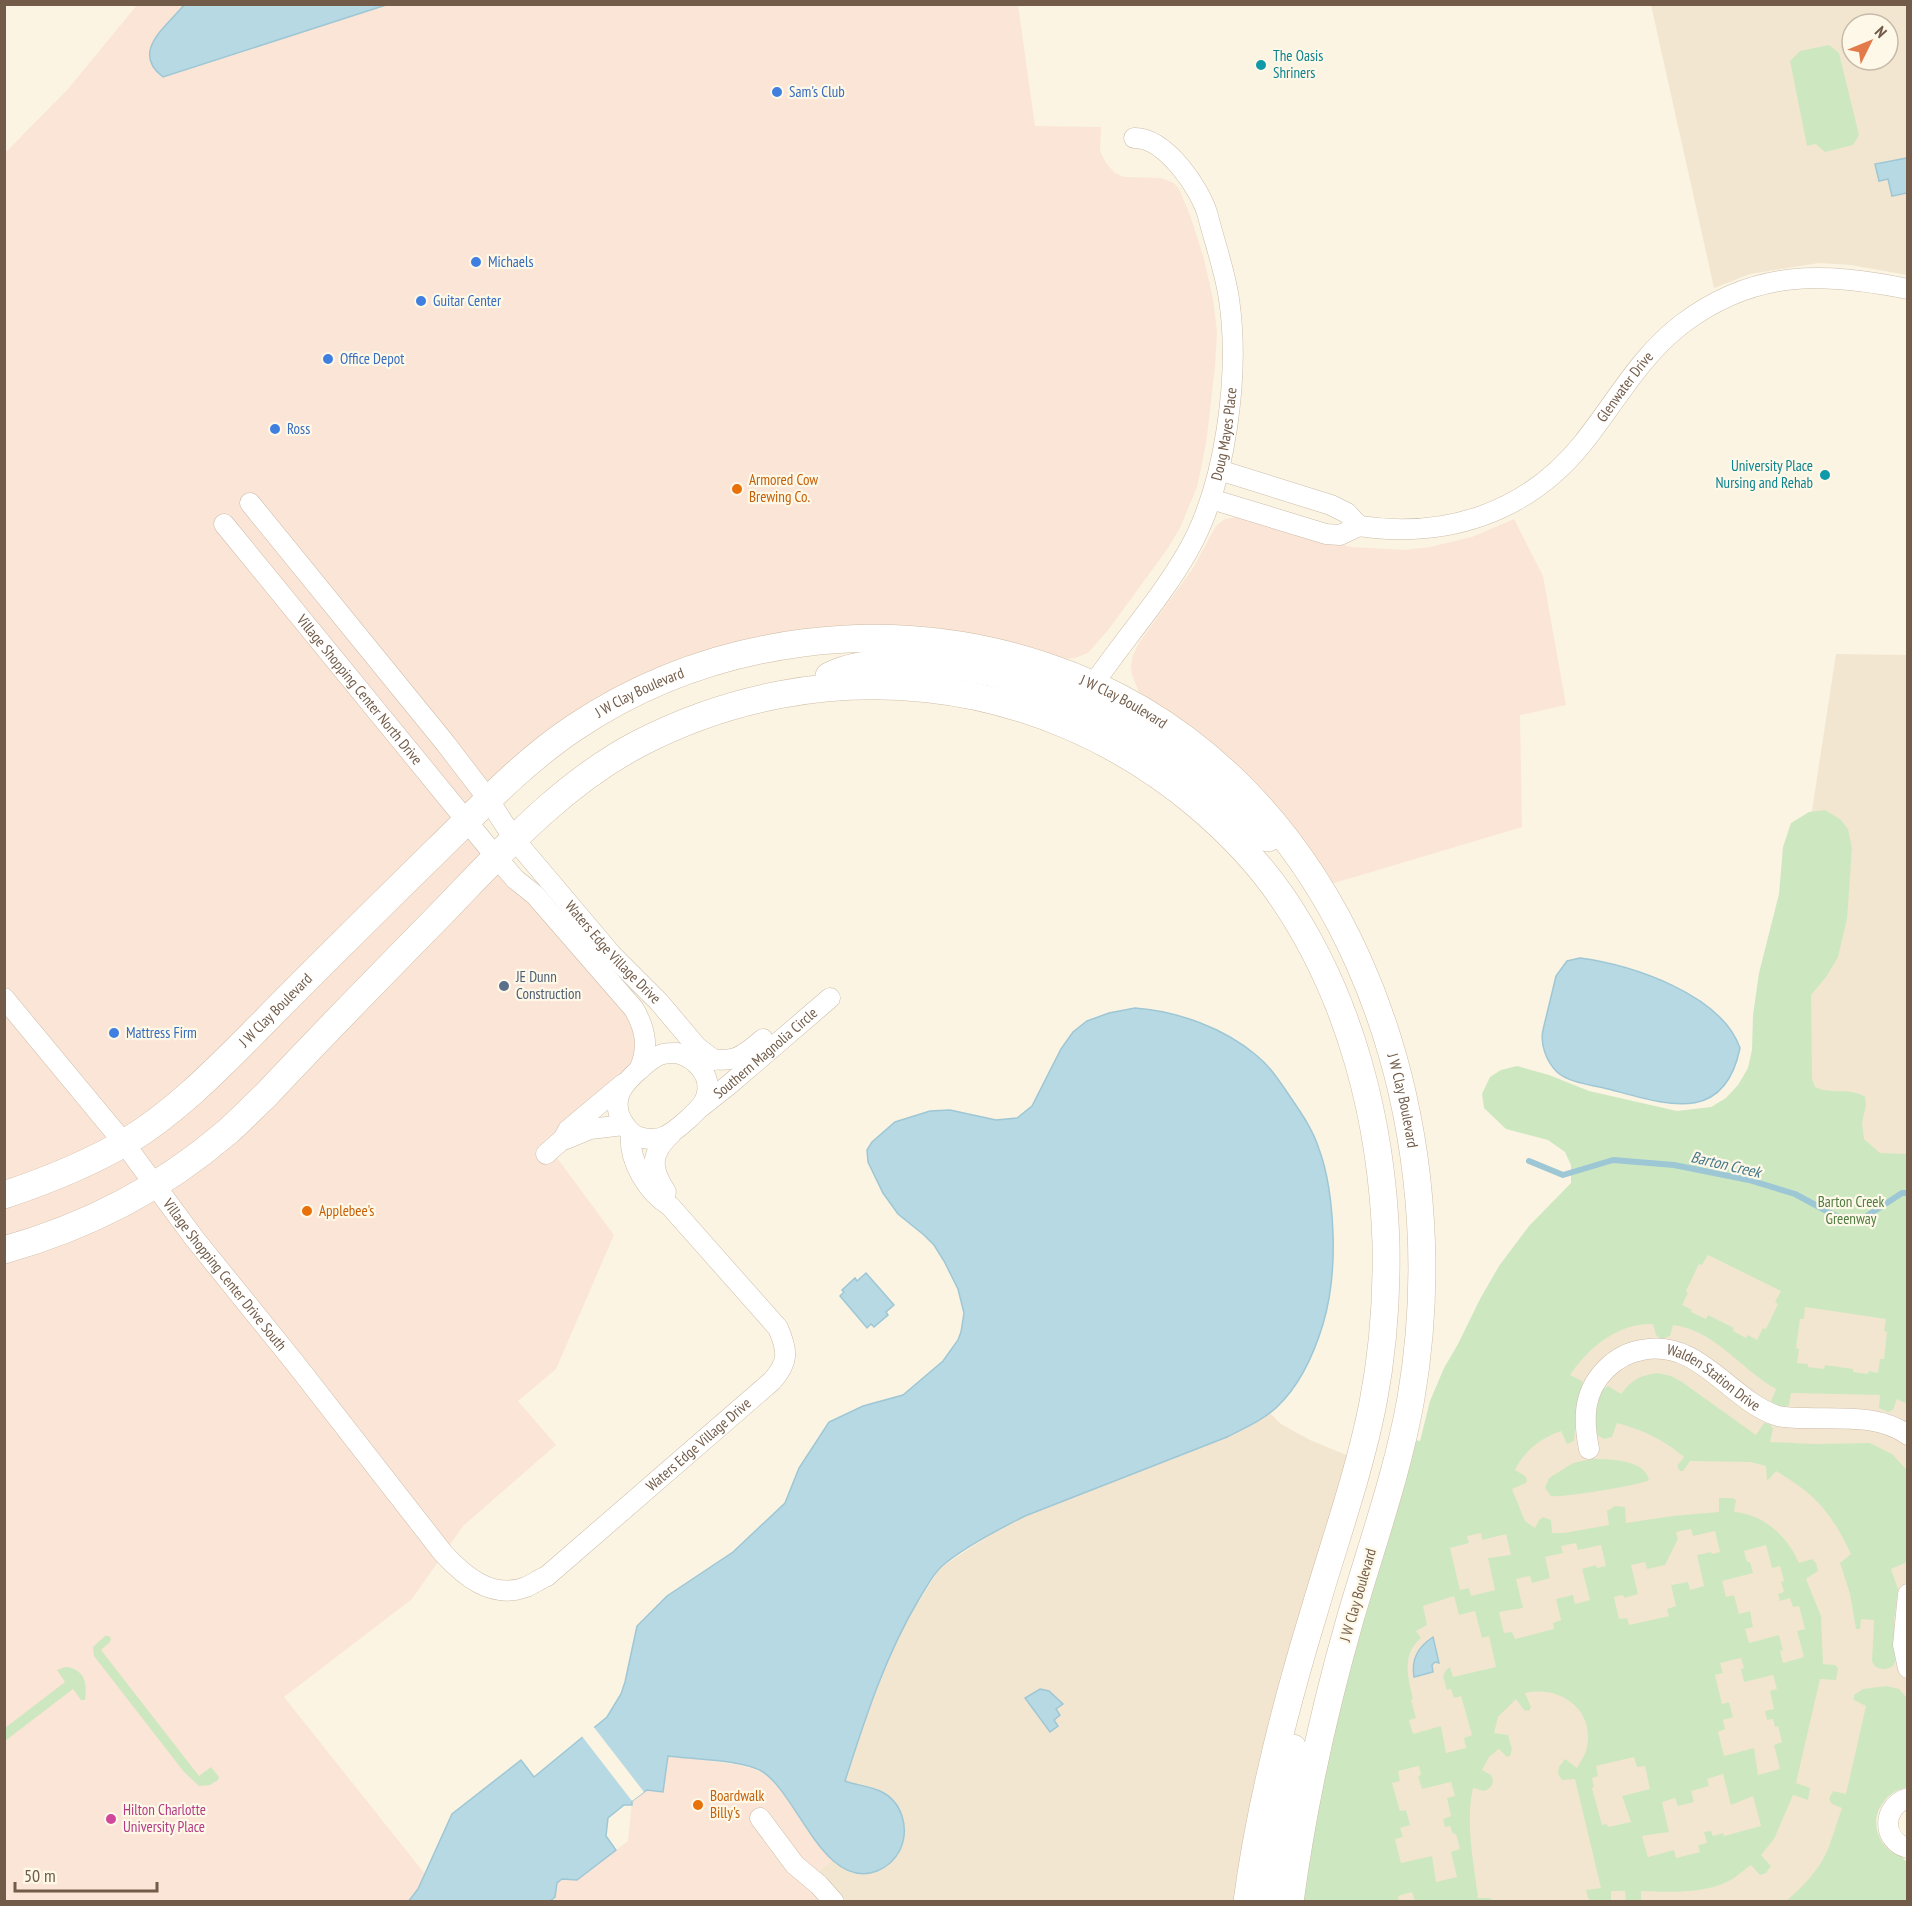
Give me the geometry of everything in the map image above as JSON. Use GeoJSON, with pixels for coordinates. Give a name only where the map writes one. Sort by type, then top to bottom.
{"type":"FeatureCollection","features":[{"type":"Feature","properties":{"kind":"street","name":"Doug Mayes Place"},"geometry":{"type":"LineString","coordinates":[[1066,724],[1187,553],[1211,499],[1219,471],[1229,404],[1232,350],[1229,299],[1205,205],[1194,186],[1159,147],[1144,139],[1134,138]]}},
{"type":"Feature","properties":{"kind":"street","name":"Glenwater Drive"},"geometry":{"type":"LineString","coordinates":[[1211,499],[1326,534],[1340,535],[1359,526],[1398,530],[1438,528],[1492,511],[1525,494],[1552,476],[1573,455],[1636,370],[1670,334],[1692,317],[1728,298],[1773,282],[1813,277],[1848,278],[1908,289]]}},
{"type":"Feature","properties":{"kind":"street"},"geometry":{"type":"LineString","coordinates":[[1219,471],[1331,505],[1347,513],[1359,526]]}},
{"type":"Feature","properties":{"kind":"street"},"geometry":{"type":"LineString","coordinates":[[250,503],[488,799],[505,848]]}},
{"type":"Feature","properties":{"kind":"street","name":"Village Shopping Center North Drive"},"geometry":{"type":"LineString","coordinates":[[224,524],[466,821],[505,848]]}},
{"type":"Feature","properties":{"kind":"street","name":"J W Clay Boulevard"},"geometry":{"type":"LineString","coordinates":[[4,1195],[50,1179],[124,1143],[146,1128],[198,1086],[511,777],[575,727],[608,707],[679,674],[761,649],[834,640],[874,638],[964,645],[1015,657],[1093,684],[1166,724],[1217,764],[1277,826],[1311,872],[1335,913],[1361,970],[1387,1037],[1401,1086],[1414,1156],[1420,1212],[1421,1292],[1416,1363],[1407,1421],[1331,1689],[1304,1811],[1290,1902]]}},
{"type":"Feature","properties":{"kind":"street"},"geometry":{"type":"LineString","coordinates":[[808,689],[824,678],[841,671],[896,663],[930,663],[982,671],[1017,680],[1061,696],[1074,694],[1093,684]]}},
{"type":"Feature","properties":{"kind":"street"},"geometry":{"type":"LineString","coordinates":[[4,1250],[52,1236],[108,1212],[183,1165],[234,1125],[505,848],[557,799],[599,768],[636,745],[678,725],[725,708],[808,689],[893,685],[950,691],[1010,704],[1066,724],[1110,745],[1173,785],[1210,816],[1263,871],[1292,913],[1318,958],[1346,1025],[1362,1077],[1375,1138],[1384,1213],[1386,1262],[1382,1331],[1373,1401],[1362,1452],[1306,1637],[1276,1747],[1261,1817],[1247,1902]]}},
{"type":"Feature","properties":{"kind":"street"},"geometry":{"type":"LineString","coordinates":[[1066,724],[1076,716],[1087,712],[1109,718],[1190,771],[1294,862],[1311,872]]}},
{"type":"Feature","properties":{"kind":"street","name":"Waters Edge Village Drive"},"geometry":{"type":"LineString","coordinates":[[505,848],[659,1002],[697,1047],[714,1060]]}},
{"type":"Feature","properties":{"kind":"street","name":"Waters Edge Village Drive"},"geometry":{"type":"LineString","coordinates":[[505,848],[514,879],[535,895],[634,1010],[641,1022],[646,1046],[645,1058],[632,1076]]}},
{"type":"Feature","properties":{"kind":"street","name":"Southern Magnolia Circle"},"geometry":{"type":"LineString","coordinates":[[700,1107],[722,1091],[825,993],[749,1051],[730,1061],[714,1060]]}},
{"type":"Feature","properties":{"kind":"street","name":"Village Shopping Center Drive South"},"geometry":{"type":"LineString","coordinates":[[4,998],[124,1143],[194,1238],[296,1363],[442,1553]]}},
{"type":"Feature","properties":{"kind":"street"},"geometry":{"type":"LineString","coordinates":[[563,1140],[568,1130],[654,1058],[677,1053],[714,1060]]}},
{"type":"Feature","properties":{"kind":"street"},"geometry":{"type":"LineString","coordinates":[[632,1076],[619,1091],[618,1112],[628,1129],[643,1138],[662,1138],[700,1107],[706,1098],[705,1076],[699,1065],[687,1055]]}},
{"type":"Feature","properties":{"kind":"street"},"geometry":{"type":"LineString","coordinates":[[546,1154],[563,1140],[590,1129],[628,1129]]}},
{"type":"Feature","properties":{"kind":"street","name":"Waters Edge Village Drive"},"geometry":{"type":"LineString","coordinates":[[442,1553],[459,1571],[479,1584],[502,1591],[525,1588],[547,1576],[782,1370],[786,1356],[785,1343],[778,1328],[670,1206],[659,1200],[643,1177],[630,1146],[628,1129]]}},
{"type":"Feature","properties":{"kind":"street","name":"Waters Edge Village Drive"},"geometry":{"type":"LineString","coordinates":[[670,1206],[654,1171],[657,1150],[672,1132]]}},
{"type":"Feature","properties":{"kind":"street","name":"Walden Station Drive"},"geometry":{"type":"LineString","coordinates":[[1589,1449],[1584,1415],[1594,1383],[1619,1359],[1638,1350],[1649,1348],[1668,1349],[1688,1357],[1710,1370],[1748,1401],[1772,1414],[1789,1418],[1870,1420],[1890,1425],[1908,1435]]}},
{"type":"Feature","properties":{"kind":"street"},"geometry":{"type":"LineString","coordinates":[[1908,1594],[1903,1645],[1908,1668]]}},
{"type":"Feature","properties":{"kind":"street"},"geometry":{"type":"LineString","coordinates":[[1269,1902],[1298,1717],[1306,1637]]}},
{"type":"Feature","properties":{"kind":"street"},"geometry":{"type":"LineString","coordinates":[[1908,1798],[1895,1804],[1890,1811],[1887,1827],[1896,1843],[1908,1848]]}},
{"type":"Feature","properties":{"kind":"street"},"geometry":{"type":"LineString","coordinates":[[760,1818],[795,1865],[819,1885],[834,1902]]}},
{"type":"Feature","properties":{"kind":"shaded area"},"geometry":{"type":"Polygon","coordinates":[[[137,5],[1018,5],[1035,126],[1101,127],[1100,151],[1106,163],[1115,173],[1124,177],[1161,178],[1174,183],[1190,215],[1204,259],[1213,299],[1217,332],[1215,367],[1206,444],[1197,487],[1180,528],[1168,548],[1109,629],[1088,653],[1065,659],[994,641],[698,658],[454,820],[531,903],[633,1023],[637,1047],[631,1068],[546,1143],[614,1235],[556,1369],[518,1401],[556,1445],[463,1526],[412,1599],[284,1697],[425,1874],[418,1889],[408,1901],[5,1901],[4,154],[68,89],[137,5]]]}},
{"type":"Feature","properties":{"kind":"shaded area"},"geometry":{"type":"Polygon","coordinates":[[[1651,5],[1907,5],[1907,275],[1851,265],[1819,263],[1750,274],[1714,288],[1651,5]]]}},
{"type":"Feature","properties":{"kind":"shaded area"},"geometry":{"type":"Polygon","coordinates":[[[1237,517],[1351,547],[1405,550],[1430,547],[1472,537],[1514,519],[1543,576],[1566,705],[1520,715],[1522,827],[1331,884],[1297,833],[1261,791],[1220,753],[1139,692],[1131,666],[1139,643],[1193,568],[1216,526],[1225,519],[1237,517]]]}},
{"type":"Feature","properties":{"kind":"shaded area"},"geometry":{"type":"Polygon","coordinates":[[[1836,654],[1907,655],[1907,1170],[1763,1129],[1836,654]]]}},
{"type":"Feature","properties":{"kind":"shaded area"},"geometry":{"type":"Polygon","coordinates":[[[1671,1239],[1907,1269],[1907,1787],[1888,1796],[1876,1819],[1876,1829],[1882,1842],[1891,1852],[1902,1857],[1907,1865],[1906,1901],[1301,1902],[1330,1736],[1560,1375],[1671,1239]]]}},
{"type":"Feature","properties":{"kind":"shaded area"},"geometry":{"type":"Polygon","coordinates":[[[1270,1413],[1281,1424],[1310,1440],[1349,1456],[1237,1901],[845,1901],[818,1872],[832,1860],[847,1870],[859,1874],[876,1871],[886,1867],[893,1860],[903,1842],[904,1827],[901,1814],[878,1790],[845,1781],[874,1695],[896,1641],[940,1568],[993,1533],[1025,1516],[1227,1437],[1270,1413]]]}},
{"type":"Feature","properties":{"kind":"shaded area"},"geometry":{"type":"Polygon","coordinates":[[[668,1755],[739,1765],[757,1770],[770,1778],[783,1793],[816,1842],[832,1860],[818,1872],[845,1901],[550,1902],[555,1897],[557,1883],[562,1879],[577,1880],[628,1841],[632,1801],[647,1790],[668,1755]]]}},
{"type":"Feature","properties":{"kind":"green space"},"geometry":{"type":"Polygon","coordinates":[[[1829,45],[1839,53],[1840,72],[1844,72],[1859,135],[1853,145],[1825,152],[1816,144],[1807,146],[1790,61],[1800,51],[1829,45]]]}},
{"type":"Feature","properties":{"kind":"green space","name":"Barton Creek Greenway"},"geometry":{"type":"Polygon","coordinates":[[[1825,810],[1840,819],[1848,829],[1852,848],[1847,919],[1838,957],[1826,977],[1811,995],[1812,1079],[1815,1087],[1827,1091],[1853,1092],[1865,1097],[1866,1105],[1862,1123],[1864,1139],[1880,1153],[1907,1154],[1907,1404],[1897,1399],[1893,1410],[1888,1412],[1879,1408],[1880,1395],[1791,1393],[1789,1405],[1784,1407],[1771,1401],[1776,1389],[1715,1342],[1688,1329],[1673,1325],[1670,1336],[1661,1339],[1656,1335],[1653,1324],[1640,1325],[1616,1332],[1595,1346],[1570,1375],[1582,1381],[1583,1385],[1577,1405],[1574,1441],[1567,1444],[1561,1431],[1534,1446],[1515,1470],[1525,1476],[1526,1483],[1512,1489],[1525,1521],[1535,1528],[1543,1517],[1551,1520],[1552,1533],[1609,1525],[1607,1511],[1615,1506],[1625,1507],[1626,1523],[1719,1512],[1719,1498],[1732,1498],[1736,1500],[1734,1512],[1755,1517],[1774,1528],[1788,1544],[1799,1563],[1812,1559],[1816,1563],[1818,1571],[1806,1579],[1821,1616],[1823,1664],[1835,1665],[1838,1668],[1836,1680],[1820,1679],[1796,1783],[1810,1788],[1808,1800],[1793,1795],[1774,1839],[1761,1855],[1771,1866],[1766,1873],[1760,1875],[1751,1865],[1730,1880],[1707,1889],[1641,1891],[1641,1902],[1626,1901],[1625,1891],[1611,1891],[1611,1901],[1591,1901],[1586,1890],[1601,1888],[1575,1779],[1562,1780],[1558,1774],[1559,1767],[1565,1759],[1577,1768],[1586,1751],[1588,1737],[1586,1724],[1574,1704],[1563,1698],[1552,1693],[1525,1693],[1531,1707],[1529,1711],[1524,1710],[1516,1699],[1498,1717],[1494,1733],[1508,1735],[1512,1749],[1510,1756],[1507,1757],[1499,1749],[1489,1757],[1482,1770],[1491,1775],[1492,1784],[1484,1791],[1473,1788],[1471,1801],[1471,1843],[1478,1898],[1490,1898],[1494,1901],[1415,1901],[1412,1892],[1398,1896],[1399,1901],[1301,1902],[1330,1736],[1415,1440],[1420,1441],[1430,1401],[1444,1368],[1499,1266],[1529,1226],[1571,1183],[1571,1165],[1565,1152],[1548,1140],[1506,1129],[1484,1108],[1482,1094],[1490,1077],[1501,1070],[1517,1066],[1549,1075],[1589,1091],[1677,1111],[1711,1107],[1726,1098],[1738,1085],[1748,1068],[1752,1050],[1753,1015],[1759,973],[1779,894],[1783,847],[1791,823],[1809,812],[1825,810]],[[1708,1255],[1702,1265],[1699,1264],[1686,1291],[1688,1293],[1682,1305],[1692,1310],[1691,1312],[1706,1319],[1708,1315],[1734,1328],[1733,1331],[1746,1338],[1748,1335],[1757,1340],[1763,1328],[1766,1329],[1778,1304],[1775,1302],[1781,1291],[1708,1255]],[[1805,1307],[1804,1319],[1800,1319],[1796,1348],[1799,1349],[1797,1363],[1808,1364],[1808,1367],[1824,1369],[1825,1365],[1853,1369],[1853,1372],[1878,1373],[1880,1359],[1884,1359],[1886,1319],[1805,1307]],[[1691,1529],[1676,1532],[1678,1539],[1665,1565],[1647,1569],[1645,1562],[1631,1565],[1638,1594],[1624,1598],[1623,1595],[1614,1597],[1619,1619],[1627,1618],[1629,1625],[1669,1616],[1667,1609],[1676,1606],[1671,1585],[1688,1582],[1690,1590],[1704,1586],[1697,1555],[1720,1552],[1715,1531],[1693,1536],[1691,1529]],[[1481,1533],[1467,1536],[1469,1543],[1450,1548],[1460,1590],[1469,1588],[1471,1596],[1495,1590],[1488,1558],[1511,1555],[1506,1534],[1482,1540],[1481,1533]],[[1576,1543],[1561,1546],[1563,1553],[1545,1557],[1550,1578],[1532,1583],[1530,1576],[1516,1579],[1523,1608],[1499,1612],[1504,1633],[1512,1632],[1515,1639],[1554,1629],[1553,1623],[1561,1620],[1556,1599],[1573,1595],[1575,1604],[1590,1600],[1582,1569],[1596,1565],[1597,1568],[1606,1566],[1601,1545],[1578,1550],[1576,1543]],[[1766,1545],[1744,1551],[1747,1562],[1750,1562],[1753,1573],[1722,1581],[1726,1597],[1734,1595],[1739,1614],[1750,1611],[1753,1627],[1745,1629],[1749,1643],[1779,1635],[1783,1650],[1780,1651],[1783,1663],[1804,1657],[1797,1631],[1805,1629],[1799,1606],[1793,1607],[1790,1598],[1780,1601],[1778,1594],[1784,1592],[1780,1566],[1772,1568],[1766,1545]],[[1454,1596],[1423,1606],[1427,1625],[1416,1631],[1421,1638],[1408,1659],[1409,1683],[1413,1699],[1411,1700],[1416,1718],[1409,1720],[1413,1734],[1441,1726],[1446,1753],[1466,1748],[1464,1738],[1472,1735],[1461,1696],[1454,1698],[1451,1689],[1447,1690],[1443,1676],[1450,1667],[1453,1677],[1496,1667],[1489,1636],[1482,1638],[1475,1611],[1459,1615],[1454,1596]],[[1741,1658],[1720,1663],[1723,1673],[1715,1675],[1722,1704],[1729,1702],[1733,1717],[1723,1720],[1725,1729],[1718,1732],[1724,1756],[1754,1748],[1758,1775],[1780,1769],[1774,1745],[1782,1742],[1778,1726],[1775,1727],[1773,1719],[1767,1720],[1765,1711],[1774,1709],[1770,1691],[1777,1689],[1773,1675],[1744,1682],[1741,1658]],[[1634,1757],[1596,1766],[1598,1776],[1592,1778],[1594,1787],[1592,1788],[1602,1825],[1607,1824],[1608,1827],[1631,1822],[1622,1796],[1650,1789],[1645,1766],[1637,1767],[1634,1757]],[[1419,1766],[1398,1771],[1400,1781],[1392,1783],[1400,1811],[1406,1810],[1410,1825],[1400,1828],[1403,1837],[1395,1839],[1401,1863],[1432,1856],[1436,1882],[1457,1877],[1451,1852],[1460,1849],[1456,1834],[1453,1834],[1450,1826],[1445,1827],[1443,1819],[1451,1816],[1447,1798],[1455,1796],[1451,1782],[1422,1789],[1418,1776],[1421,1775],[1419,1766]],[[1723,1774],[1707,1779],[1709,1786],[1691,1791],[1694,1802],[1678,1806],[1675,1798],[1662,1802],[1669,1832],[1642,1836],[1648,1857],[1674,1850],[1676,1858],[1700,1852],[1698,1845],[1707,1843],[1704,1832],[1711,1831],[1713,1836],[1723,1833],[1724,1836],[1761,1826],[1753,1796],[1731,1805],[1723,1774]]]}},
{"type":"Feature","properties":{"kind":"green space"},"geometry":{"type":"Polygon","coordinates":[[[1657,1373],[1671,1376],[1682,1382],[1756,1435],[1764,1423],[1770,1424],[1773,1429],[1770,1442],[1870,1443],[1892,1454],[1908,1471],[1907,1562],[1891,1569],[1898,1589],[1894,1621],[1895,1662],[1893,1666],[1881,1669],[1873,1664],[1874,1620],[1861,1619],[1860,1629],[1856,1629],[1850,1594],[1840,1563],[1851,1554],[1829,1516],[1802,1488],[1776,1471],[1767,1481],[1766,1466],[1750,1462],[1690,1461],[1683,1471],[1680,1471],[1677,1466],[1684,1457],[1653,1436],[1617,1423],[1612,1437],[1604,1439],[1597,1435],[1594,1424],[1595,1412],[1602,1390],[1608,1386],[1621,1394],[1637,1379],[1657,1373]]]}},
{"type":"Feature","properties":{"kind":"green space"},"geometry":{"type":"Polygon","coordinates":[[[1592,1459],[1616,1460],[1633,1464],[1646,1473],[1649,1480],[1601,1491],[1570,1495],[1551,1496],[1545,1488],[1549,1478],[1573,1463],[1592,1459]]]}},
{"type":"Feature","properties":{"kind":"green space"},"geometry":{"type":"Polygon","coordinates":[[[105,1636],[111,1639],[101,1650],[199,1776],[211,1767],[219,1777],[218,1780],[210,1785],[199,1786],[184,1772],[94,1656],[93,1647],[105,1636]]]}},
{"type":"Feature","properties":{"kind":"green space"},"geometry":{"type":"Polygon","coordinates":[[[65,1667],[80,1673],[85,1682],[85,1700],[81,1700],[73,1689],[5,1741],[5,1728],[65,1682],[57,1670],[65,1667]]]}},
{"type":"Feature","properties":{"kind":"green space"},"geometry":{"type":"Polygon","coordinates":[[[1886,1686],[1899,1689],[1907,1698],[1907,1787],[1894,1792],[1884,1801],[1877,1814],[1876,1826],[1879,1837],[1886,1847],[1906,1861],[1908,1873],[1906,1901],[1786,1901],[1820,1864],[1828,1849],[1842,1808],[1832,1804],[1829,1799],[1833,1791],[1846,1794],[1866,1706],[1854,1700],[1854,1695],[1863,1689],[1886,1686]]]}},
{"type":"Feature","properties":{"kind":"water"},"geometry":{"type":"Polygon","coordinates":[[[184,5],[386,5],[163,77],[154,68],[150,58],[150,49],[154,40],[184,5]]]}},
{"type":"Feature","properties":{"kind":"water"},"geometry":{"type":"Polygon","coordinates":[[[1907,158],[1907,193],[1892,196],[1888,179],[1879,181],[1875,164],[1907,158]]]}},
{"type":"Feature","properties":{"kind":"water"},"geometry":{"type":"Polygon","coordinates":[[[1580,958],[1624,967],[1648,975],[1672,985],[1714,1012],[1730,1029],[1740,1048],[1732,1073],[1721,1089],[1706,1099],[1690,1103],[1671,1103],[1581,1083],[1557,1072],[1545,1052],[1542,1041],[1543,1030],[1556,976],[1567,961],[1580,958]]]}},
{"type":"Feature","properties":{"kind":"water"},"geometry":{"type":"Polygon","coordinates":[[[1135,1008],[1167,1013],[1199,1022],[1243,1045],[1275,1075],[1303,1116],[1317,1142],[1328,1180],[1331,1202],[1332,1279],[1326,1313],[1315,1347],[1293,1389],[1277,1407],[1254,1424],[1227,1437],[1025,1516],[971,1545],[939,1569],[907,1621],[886,1665],[845,1781],[880,1791],[894,1801],[899,1808],[904,1824],[903,1842],[896,1857],[884,1867],[877,1871],[858,1873],[842,1867],[827,1855],[776,1784],[763,1772],[731,1762],[668,1756],[663,1792],[647,1790],[632,1801],[632,1805],[624,1805],[608,1818],[606,1836],[616,1850],[577,1880],[562,1879],[557,1883],[555,1897],[550,1901],[408,1902],[418,1889],[452,1814],[521,1760],[534,1777],[607,1717],[621,1694],[625,1682],[637,1626],[667,1596],[733,1552],[785,1503],[799,1468],[829,1422],[863,1406],[903,1395],[943,1361],[958,1340],[964,1313],[958,1289],[934,1245],[898,1214],[883,1193],[868,1162],[867,1150],[872,1142],[895,1122],[930,1111],[950,1110],[996,1120],[1017,1118],[1032,1106],[1061,1049],[1073,1032],[1087,1021],[1109,1013],[1135,1008]]]}},
{"type":"Feature","properties":{"kind":"water"},"geometry":{"type":"Polygon","coordinates":[[[866,1273],[894,1305],[886,1312],[888,1315],[874,1327],[871,1324],[867,1328],[840,1296],[844,1292],[842,1290],[855,1278],[857,1281],[866,1273]]]}},
{"type":"Feature","properties":{"kind":"water"},"geometry":{"type":"Polygon","coordinates":[[[1433,1637],[1439,1663],[1435,1662],[1432,1665],[1433,1672],[1414,1677],[1417,1654],[1433,1637]]]}},
{"type":"Feature","properties":{"kind":"water"},"geometry":{"type":"Polygon","coordinates":[[[1040,1689],[1049,1691],[1063,1704],[1056,1709],[1060,1715],[1054,1720],[1058,1726],[1050,1732],[1025,1698],[1040,1689]]]}},
{"type":"Feature","properties":{"kind":"pier"},"geometry":{"type":"Polygon","coordinates":[[[593,1726],[644,1792],[632,1801],[581,1735],[593,1726]]]}},
{"type":"Feature","properties":{"kind":"waterway","name":"Barton Creek"},"geometry":{"type":"LineString","coordinates":[[1529,1161],[1563,1175],[1613,1160],[1674,1165],[1749,1180],[1795,1194],[1834,1215],[1856,1223],[1902,1193],[1908,1193]]}},
{"type":"Feature","properties":{"kind":"place","name":"The Oasis Shriners"},"geometry":{"type":"Point","coordinates":[1261,65]}},
{"type":"Feature","properties":{"kind":"place","name":"Sam's Club"},"geometry":{"type":"Point","coordinates":[777,92]}},
{"type":"Feature","properties":{"kind":"place","name":"Michaels"},"geometry":{"type":"Point","coordinates":[476,262]}},
{"type":"Feature","properties":{"kind":"place","name":"Guitar Center"},"geometry":{"type":"Point","coordinates":[421,301]}},
{"type":"Feature","properties":{"kind":"place","name":"Office Depot"},"geometry":{"type":"Point","coordinates":[328,359]}},
{"type":"Feature","properties":{"kind":"place","name":"Ross"},"geometry":{"type":"Point","coordinates":[275,429]}},
{"type":"Feature","properties":{"kind":"place","name":"University Place Nursing and Rehab"},"geometry":{"type":"Point","coordinates":[1825,475]}},
{"type":"Feature","properties":{"kind":"place","name":"Armored Cow Brewing Co."},"geometry":{"type":"Point","coordinates":[737,489]}},
{"type":"Feature","properties":{"kind":"place","name":"JE Dunn Construction"},"geometry":{"type":"Point","coordinates":[504,986]}},
{"type":"Feature","properties":{"kind":"place","name":"Mattress Firm"},"geometry":{"type":"Point","coordinates":[114,1033]}},
{"type":"Feature","properties":{"kind":"place","name":"Applebee's"},"geometry":{"type":"Point","coordinates":[307,1211]}},
{"type":"Feature","properties":{"kind":"place","name":"Boardwalk Billy's"},"geometry":{"type":"Point","coordinates":[698,1805]}},
{"type":"Feature","properties":{"kind":"place","name":"Hilton Charlotte University Place"},"geometry":{"type":"Point","coordinates":[111,1819]}}]}
